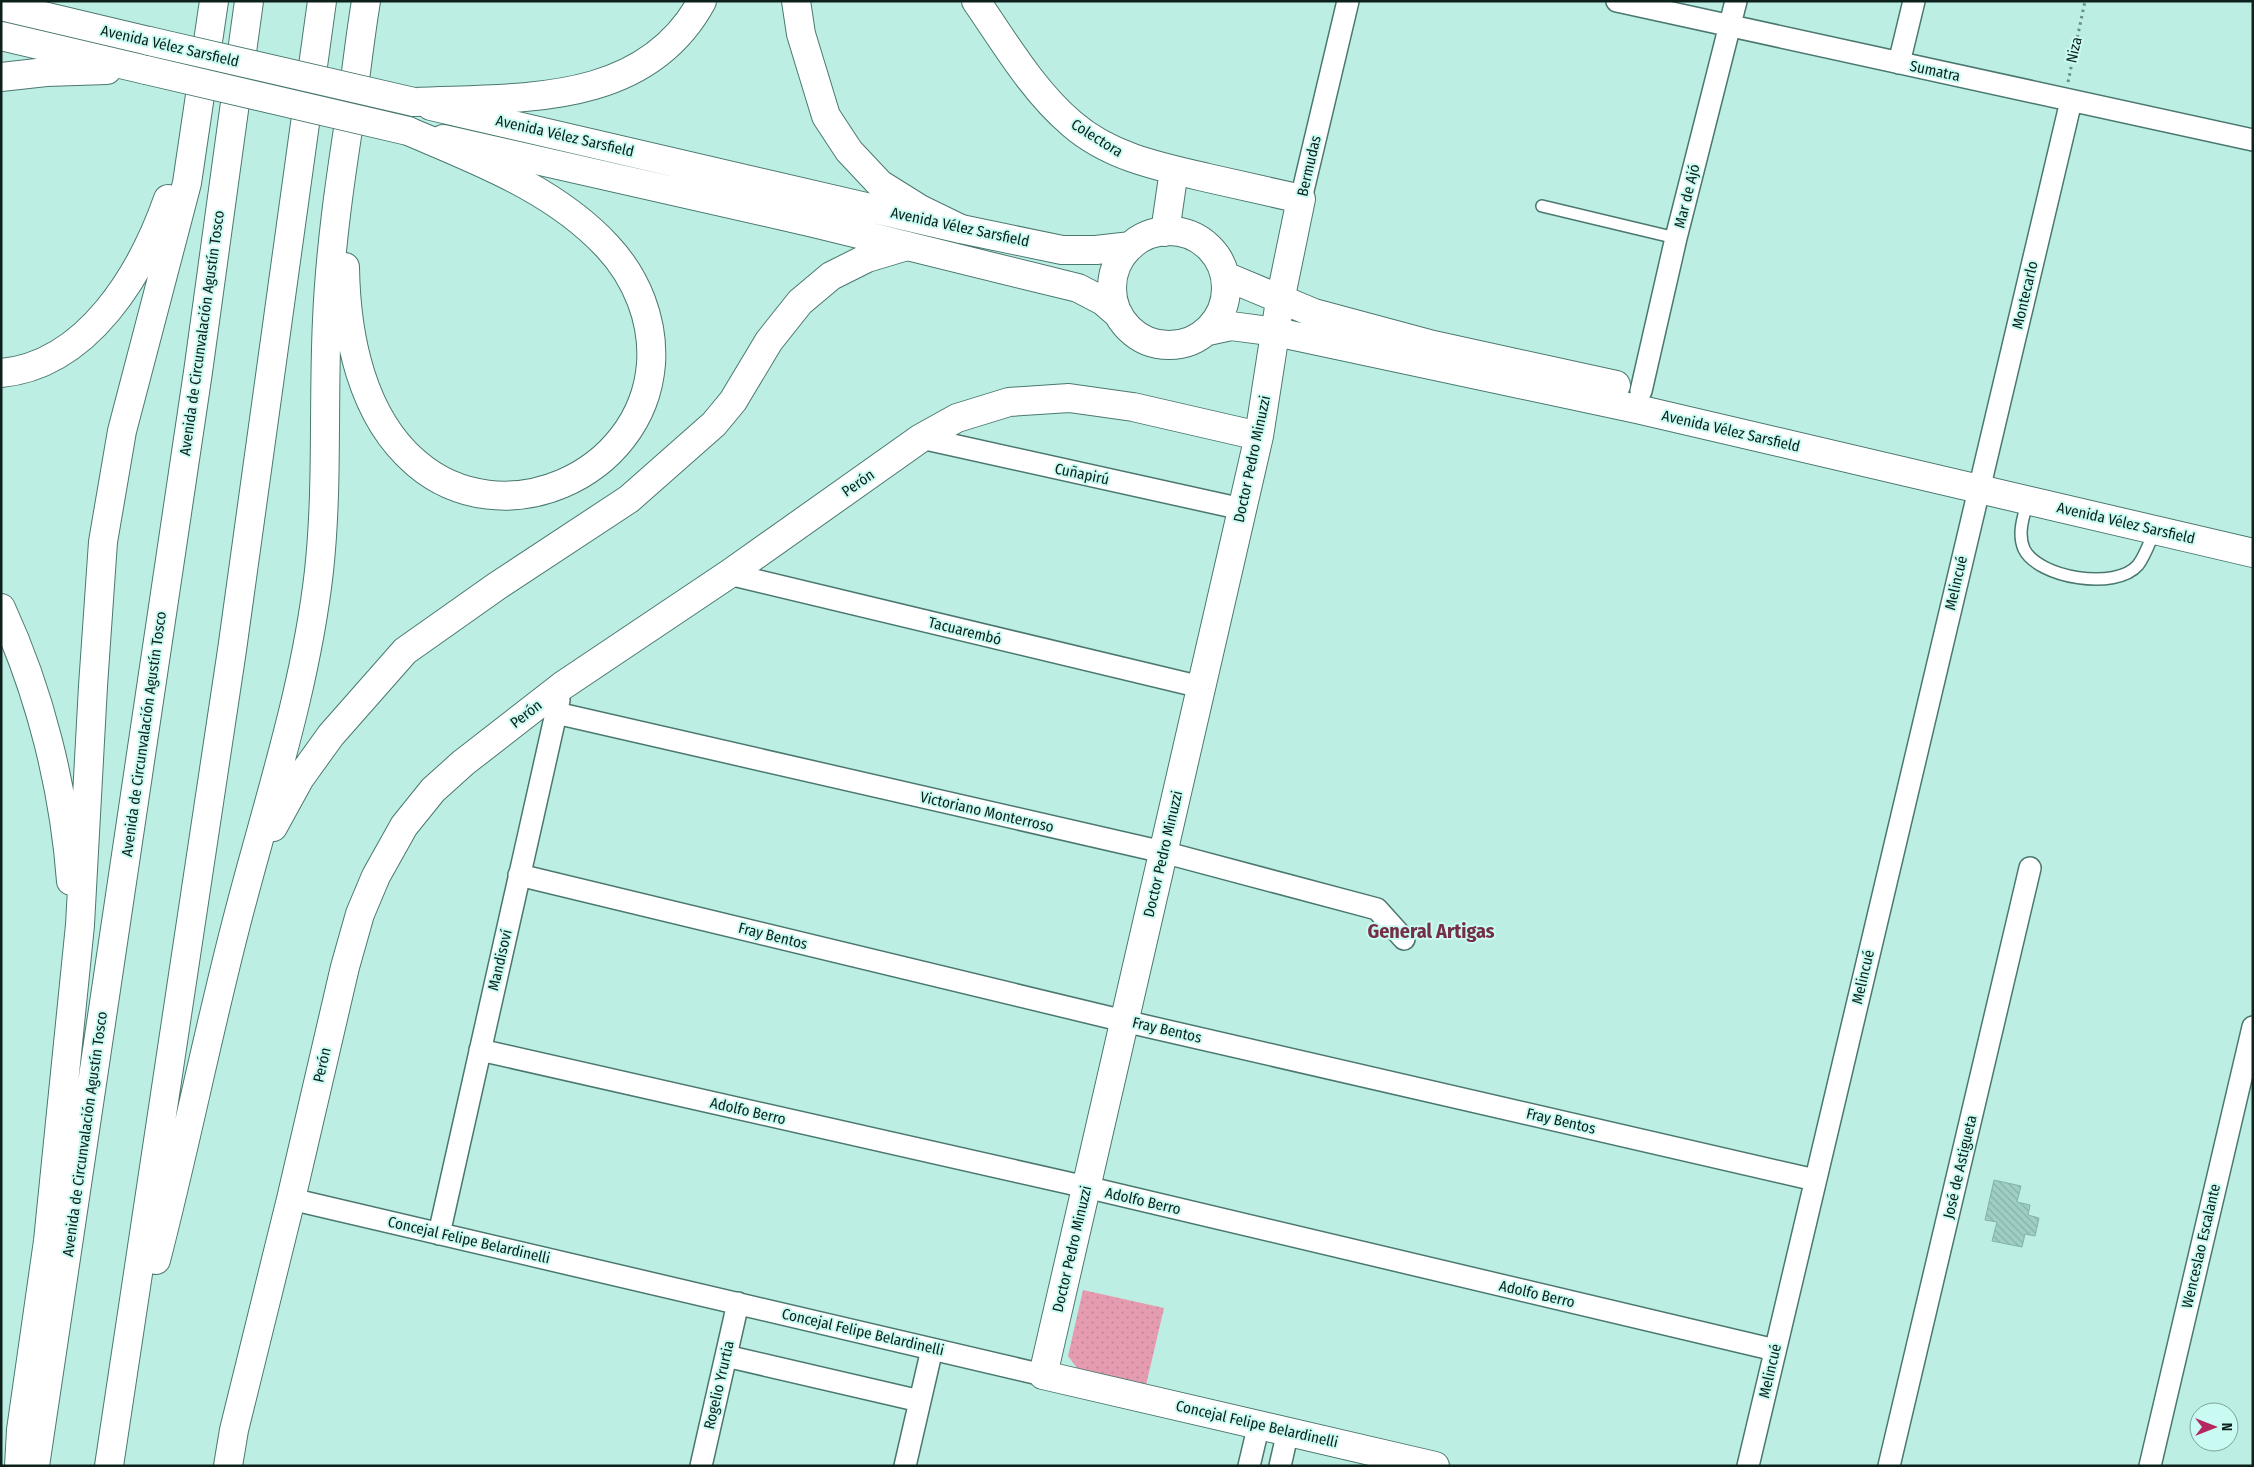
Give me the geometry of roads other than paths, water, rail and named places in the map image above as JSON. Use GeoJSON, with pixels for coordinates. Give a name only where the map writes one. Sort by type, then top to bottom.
{"type":"FeatureCollection","features":[{"type":"Feature","properties":{"kind":"main road"},"geometry":{"type":"LineString","coordinates":[[62,1],[149,41]]}},
{"type":"Feature","properties":{"kind":"main road"},"geometry":{"type":"LineString","coordinates":[[1,373],[27,368],[63,351],[94,325],[121,292],[146,252],[177,175],[205,68],[208,1]]}},
{"type":"Feature","properties":{"kind":"main road"},"geometry":{"type":"LineString","coordinates":[[19,1466],[21,1430],[48,1241],[76,972],[85,855],[103,542],[122,431],[186,183],[214,1]]}},
{"type":"Feature","properties":{"kind":"main road","name":"Avenida de Circunvalación Agustín Tosco"},"geometry":{"type":"LineString","coordinates":[[36,1466],[198,372],[248,1]]}},
{"type":"Feature","properties":{"kind":"main road"},"geometry":{"type":"LineString","coordinates":[[109,1466],[232,650],[322,1]]}},
{"type":"Feature","properties":{"kind":"main road"},"geometry":{"type":"LineString","coordinates":[[119,1402],[178,1173],[229,952],[308,646],[319,571],[324,509],[325,377],[330,264],[337,196],[366,1]]}},
{"type":"Feature","properties":{"kind":"main road"},"geometry":{"type":"LineString","coordinates":[[382,1],[352,101],[344,220],[347,312],[353,348],[363,382],[378,414],[395,440],[416,462],[437,478],[463,489],[490,495],[518,495],[543,491],[568,482],[590,469],[610,453],[636,418],[645,397],[650,374],[652,349],[649,325],[643,304],[633,283],[608,248],[573,216],[528,185],[408,131]]}},
{"type":"Feature","properties":{"kind":"main road"},"geometry":{"type":"LineString","coordinates":[[414,102],[537,98],[590,87],[617,78],[658,55],[675,40],[691,20],[702,1]]}},
{"type":"Feature","properties":{"kind":"main road"},"geometry":{"type":"LineString","coordinates":[[796,1],[801,34],[826,116],[849,151],[880,184],[920,210],[961,229]]}},
{"type":"Feature","properties":{"kind":"main road","name":"Avenida Vélez Sarsfield"},"geometry":{"type":"LineString","coordinates":[[1,6],[961,229],[1062,250],[1096,250],[1131,246]]}},
{"type":"Feature","properties":{"kind":"main road","name":"Colectora"},"geometry":{"type":"LineString","coordinates":[[984,6],[1036,85],[1072,124],[1116,152],[1151,165],[1301,199]]}},
{"type":"Feature","properties":{"kind":"main road","name":"Avenida Vélez Sarsfield"},"geometry":{"type":"LineString","coordinates":[[1,36],[907,246],[1078,288],[1103,301],[1119,315]]}},
{"type":"Feature","properties":{"kind":"main road"},"geometry":{"type":"LineString","coordinates":[[1,77],[46,72],[146,70]]}},
{"type":"Feature","properties":{"kind":"main road"},"geometry":{"type":"LineString","coordinates":[[1165,232],[1174,170]]}},
{"type":"Feature","properties":{"kind":"main road","name":"Bermudas"},"geometry":{"type":"LineString","coordinates":[[1276,332],[1280,301],[1301,199]]}},
{"type":"Feature","properties":{"kind":"main road"},"geometry":{"type":"LineString","coordinates":[[1165,232],[1187,234],[1200,240],[1211,250],[1220,262],[1225,276],[1226,291],[1224,306],[1217,320],[1208,331],[1195,339],[1167,346],[1152,343],[1139,337],[1127,327],[1119,315],[1114,301],[1112,286],[1121,258],[1131,246],[1143,238],[1165,232]]}},
{"type":"Feature","properties":{"kind":"main road"},"geometry":{"type":"LineString","coordinates":[[250,873],[300,778],[331,735],[405,651],[497,586],[629,499],[714,424],[733,401],[769,341],[800,302],[831,276],[868,258],[907,246]]}},
{"type":"Feature","properties":{"kind":"main road","name":"Avenida Vélez Sarsfield"},"geometry":{"type":"LineString","coordinates":[[1225,276],[1280,301],[1314,313],[1433,345],[1641,391],[1980,480],[2028,500],[2253,553]]}},
{"type":"Feature","properties":{"kind":"main road","name":"Avenida Vélez Sarsfield"},"geometry":{"type":"LineString","coordinates":[[1208,331],[1231,326],[1276,332],[1980,480],[2253,534]]}},
{"type":"Feature","properties":{"kind":"main road","name":"Doctor Pedro Minuzzi"},"geometry":{"type":"LineString","coordinates":[[1043,1374],[1259,436],[1276,332]]}},
{"type":"Feature","properties":{"kind":"main road","name":"Perón"},"geometry":{"type":"LineString","coordinates":[[228,1466],[234,1430],[291,1199],[345,967],[360,914],[376,876],[404,826],[433,790],[464,763],[562,686],[729,574],[921,438],[957,418],[1009,402],[1060,398],[1133,407],[1259,436]]}},
{"type":"Feature","properties":{"kind":"main road"},"geometry":{"type":"LineString","coordinates":[[1,608],[37,704],[58,787],[70,876],[76,972]]}},
{"type":"Feature","properties":{"kind":"main road","name":"Concejal Felipe Belardinelli"},"geometry":{"type":"LineString","coordinates":[[1043,1374],[1435,1466]]}},
{"type":"Feature","properties":{"kind":"street","name":"Bermudas"},"geometry":{"type":"LineString","coordinates":[[1301,199],[1348,1]]}},
{"type":"Feature","properties":{"kind":"street","name":"Sumatra"},"geometry":{"type":"LineString","coordinates":[[1617,1],[2253,140]]}},
{"type":"Feature","properties":{"kind":"street","name":"Mar de Ajó"},"geometry":{"type":"LineString","coordinates":[[1641,391],[1676,238],[1736,1]]}},
{"type":"Feature","properties":{"kind":"street"},"geometry":{"type":"LineString","coordinates":[[1899,63],[1914,1]]}},
{"type":"Feature","properties":{"kind":"street","name":"Montecarlo"},"geometry":{"type":"LineString","coordinates":[[1980,480],[2067,100]]}},
{"type":"Feature","properties":{"kind":"street","name":"Cuñapirú"},"geometry":{"type":"LineString","coordinates":[[921,438],[1242,509]]}},
{"type":"Feature","properties":{"kind":"street","name":"Melincué"},"geometry":{"type":"LineString","coordinates":[[1748,1466],[1980,480]]}},
{"type":"Feature","properties":{"kind":"street","name":"Tacuarembó"},"geometry":{"type":"LineString","coordinates":[[729,574],[1201,687]]}},
{"type":"Feature","properties":{"kind":"street","name":"Mandisoví"},"geometry":{"type":"LineString","coordinates":[[439,1234],[562,686]]}},
{"type":"Feature","properties":{"kind":"street","name":"Victoriano Monterroso"},"geometry":{"type":"LineString","coordinates":[[556,713],[1163,852],[1377,909],[1404,939]]}},
{"type":"Feature","properties":{"kind":"street","name":"José de Astigueta"},"geometry":{"type":"LineString","coordinates":[[1889,1466],[2030,868]]}},
{"type":"Feature","properties":{"kind":"street","name":"Fray Bentos"},"geometry":{"type":"LineString","coordinates":[[520,875],[1124,1020],[1815,1180]]}},
{"type":"Feature","properties":{"kind":"street","name":"Wenceslao Escalante"},"geometry":{"type":"LineString","coordinates":[[2150,1466],[2253,1027]]}},
{"type":"Feature","properties":{"kind":"street","name":"Adolfo Berro"},"geometry":{"type":"LineString","coordinates":[[480,1050],[1086,1187],[1775,1350]]}},
{"type":"Feature","properties":{"kind":"street","name":"Concejal Felipe Belardinelli"},"geometry":{"type":"LineString","coordinates":[[291,1199],[1043,1374]]}},
{"type":"Feature","properties":{"kind":"street","name":"Rogelio Yrurtia"},"geometry":{"type":"LineString","coordinates":[[701,1466],[738,1303]]}},
{"type":"Feature","properties":{"kind":"street"},"geometry":{"type":"LineString","coordinates":[[905,1466],[932,1349]]}},
{"type":"Feature","properties":{"kind":"street"},"geometry":{"type":"LineString","coordinates":[[726,1356],[920,1401]]}},
{"type":"Feature","properties":{"kind":"street"},"geometry":{"type":"LineString","coordinates":[[1249,1466],[1259,1424]]}},
{"type":"Feature","properties":{"kind":"street"},"geometry":{"type":"LineString","coordinates":[[1280,1466],[1288,1432]]}},
{"type":"Feature","properties":{"kind":"lane"},"geometry":{"type":"LineString","coordinates":[[1542,206],[1676,238]]}},
{"type":"Feature","properties":{"kind":"lane"},"geometry":{"type":"LineString","coordinates":[[2028,500],[2020,529],[2024,549],[2042,566],[2083,579],[2114,579],[2138,566],[2155,530]]}},
{"type":"Feature","properties":{"kind":"district","name":"General Artigas"},"geometry":{"type":"Point","coordinates":[1431,931]}}]}
